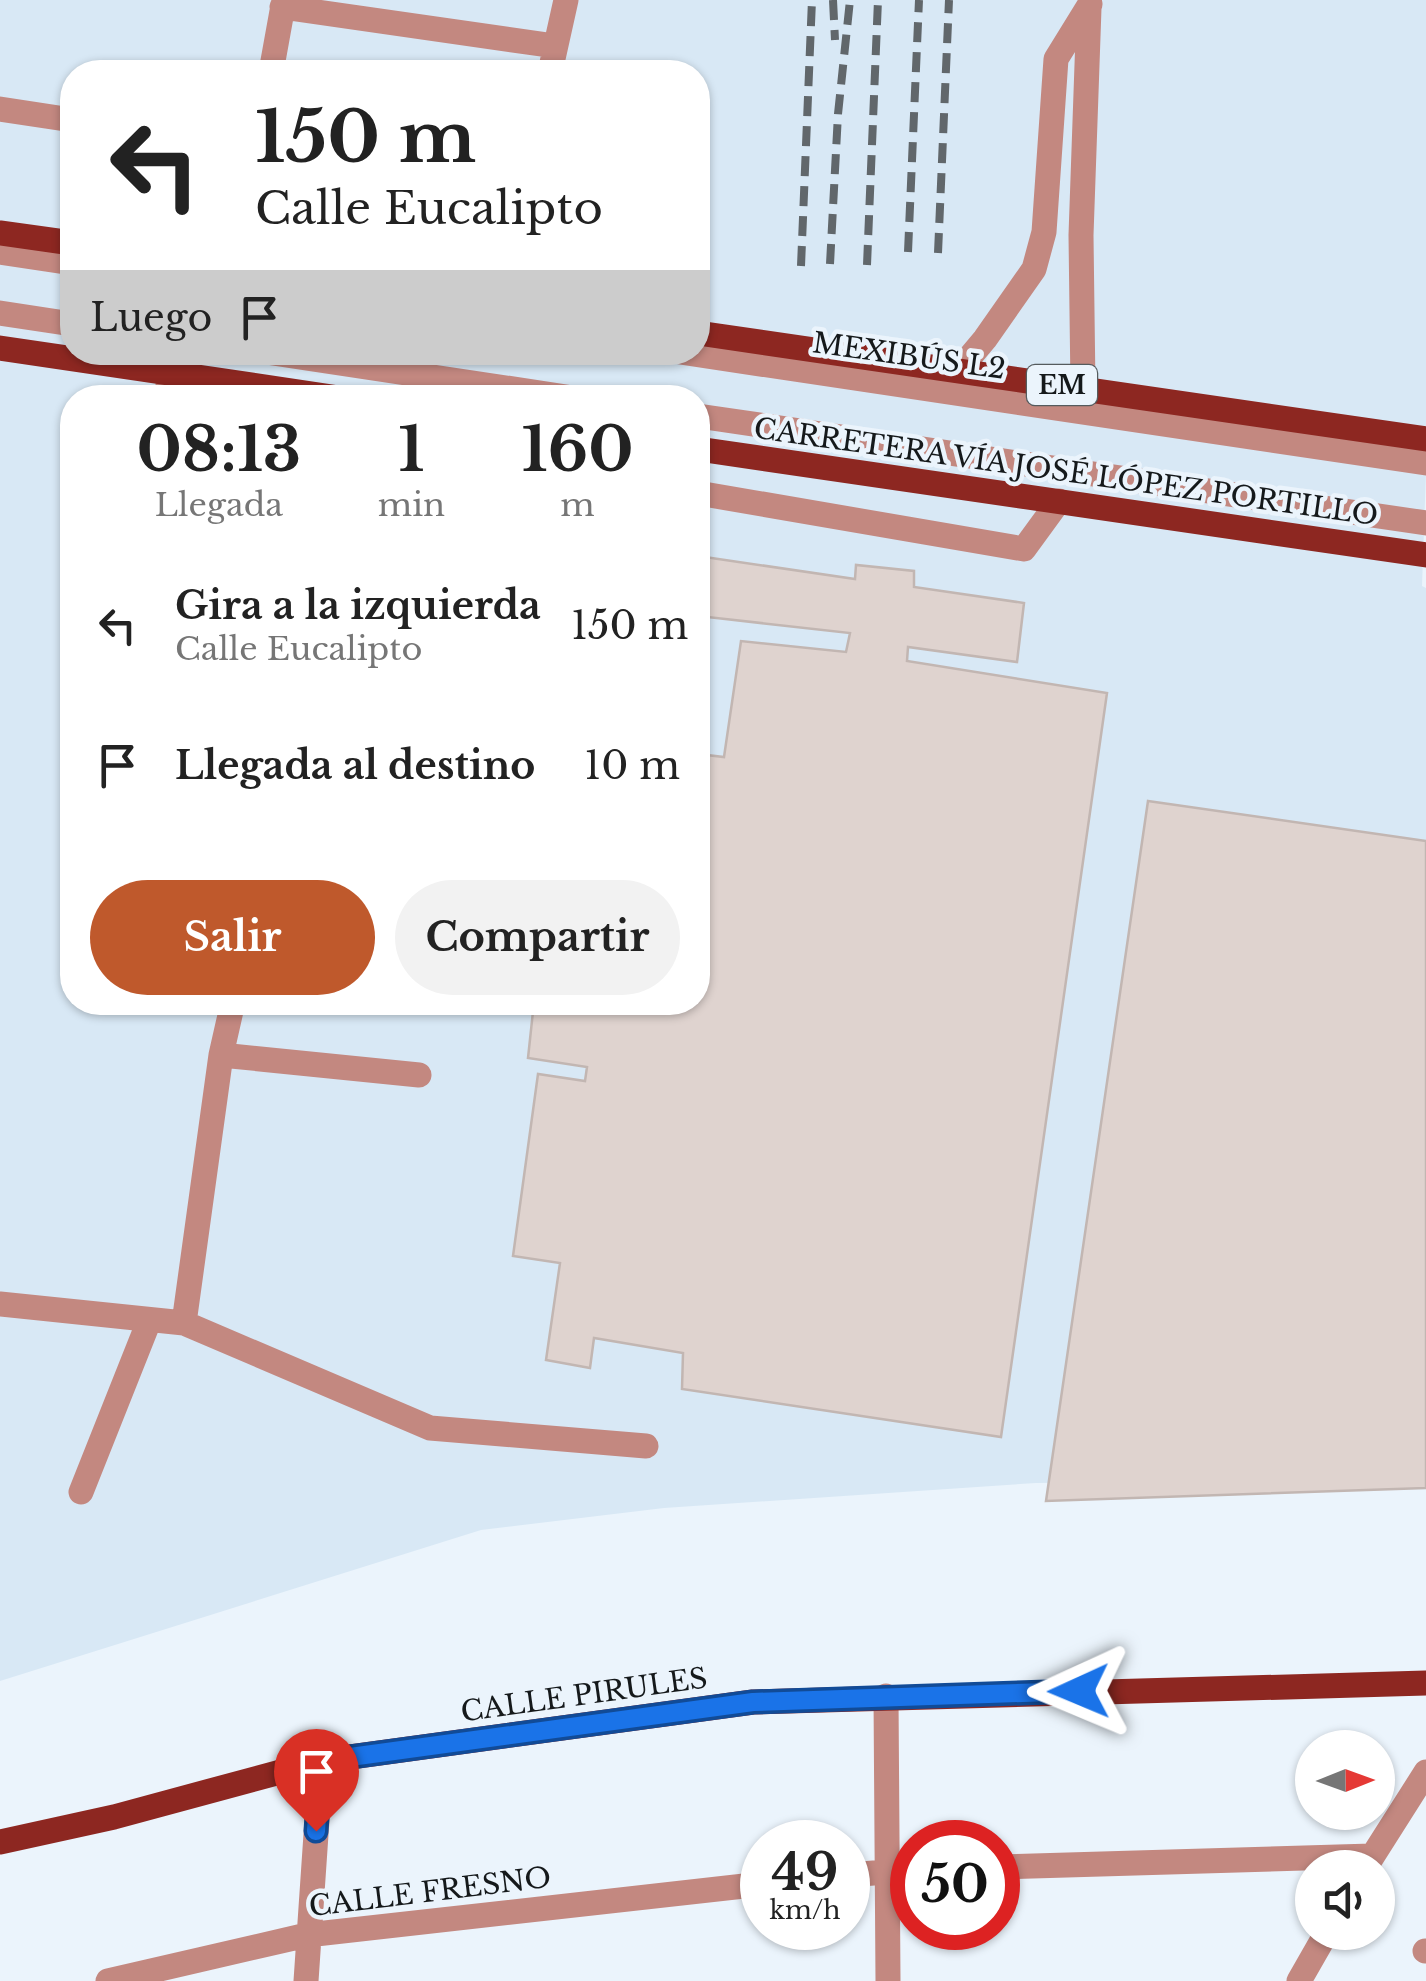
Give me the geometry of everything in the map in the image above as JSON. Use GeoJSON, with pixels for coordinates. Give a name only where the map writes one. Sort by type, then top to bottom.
{"type":"FeatureCollection","features":[{"type":"Feature","properties":{"kind":"main road"},"geometry":{"type":"LineString","coordinates":[[0,232],[60,241]]}},
{"type":"Feature","properties":{"kind":"main road","name":"EM"},"geometry":{"type":"LineString","coordinates":[[710,335],[1426,439]]}},
{"type":"Feature","properties":{"kind":"main road"},"geometry":{"type":"LineString","coordinates":[[0,348],[60,361]]}},
{"type":"Feature","properties":{"kind":"main road"},"geometry":{"type":"LineString","coordinates":[[77,365],[168,385]]}},
{"type":"Feature","properties":{"kind":"main road","name":"CARRETERA VÍA JOSÉ LÓPEZ PORTILLO"},"geometry":{"type":"LineString","coordinates":[[710,451],[1426,555]]}},
{"type":"Feature","properties":{"kind":"main road","name":"CALLE PIRULES"},"geometry":{"type":"LineString","coordinates":[[0,1842],[114,1817],[321,1761],[753,1702],[1426,1683]]}},
{"type":"Feature","properties":{"kind":"street"},"geometry":{"type":"LineString","coordinates":[[552,60],[566,0]]}},
{"type":"Feature","properties":{"kind":"street"},"geometry":{"type":"LineString","coordinates":[[959,370],[1034,270],[1044,232],[1056,59],[1090,2]]}},
{"type":"Feature","properties":{"kind":"street"},"geometry":{"type":"LineString","coordinates":[[1082,388],[1080,235],[1090,2]]}},
{"type":"Feature","properties":{"kind":"street"},"geometry":{"type":"LineString","coordinates":[[274,60],[283,4],[554,46]]}},
{"type":"Feature","properties":{"kind":"street"},"geometry":{"type":"LineString","coordinates":[[0,109],[60,118]]}},
{"type":"Feature","properties":{"kind":"street"},"geometry":{"type":"LineString","coordinates":[[0,252],[60,261]]}},
{"type":"Feature","properties":{"kind":"street"},"geometry":{"type":"LineString","coordinates":[[0,314],[60,322]]}},
{"type":"Feature","properties":{"kind":"street","name":"MEXIBÚS L2"},"geometry":{"type":"LineString","coordinates":[[710,356],[1426,463]]}},
{"type":"Feature","properties":{"kind":"street"},"geometry":{"type":"LineString","coordinates":[[352,365],[486,385]]}},
{"type":"Feature","properties":{"kind":"street"},"geometry":{"type":"LineString","coordinates":[[710,418],[1426,523]]}},
{"type":"Feature","properties":{"kind":"street"},"geometry":{"type":"LineString","coordinates":[[710,495],[1024,549],[1059,502]]}},
{"type":"Feature","properties":{"kind":"street"},"geometry":{"type":"LineString","coordinates":[[184,1324],[221,1055],[230,1015]]}},
{"type":"Feature","properties":{"kind":"street"},"geometry":{"type":"LineString","coordinates":[[221,1055],[418,1075]]}},
{"type":"Feature","properties":{"kind":"street"},"geometry":{"type":"LineString","coordinates":[[0,1304],[184,1324],[430,1428],[646,1446]]}},
{"type":"Feature","properties":{"kind":"street"},"geometry":{"type":"LineString","coordinates":[[80,1492],[149,1321]]}},
{"type":"Feature","properties":{"kind":"street"},"geometry":{"type":"LineString","coordinates":[[886,1696],[888,1981]]}},
{"type":"Feature","properties":{"kind":"street"},"geometry":{"type":"LineString","coordinates":[[306,1981],[321,1761]]}},
{"type":"Feature","properties":{"kind":"street"},"geometry":{"type":"LineString","coordinates":[[1376,1850],[1426,1772]]}},
{"type":"Feature","properties":{"kind":"street"},"geometry":{"type":"LineString","coordinates":[[1020,1868],[1295,1863]]}},
{"type":"Feature","properties":{"kind":"street"},"geometry":{"type":"LineString","coordinates":[[870,1873],[890,1871]]}},
{"type":"Feature","properties":{"kind":"street","name":"CALLE FRESNO"},"geometry":{"type":"LineString","coordinates":[[108,1981],[308,1935],[740,1886]]}},
{"type":"Feature","properties":{"kind":"street"},"geometry":{"type":"LineString","coordinates":[[1299,1981],[1317,1950]]}},
{"type":"Feature","properties":{"kind":"shaded area"},"geometry":{"type":"Polygon","coordinates":[[[0,0],[1426,0],[1426,472],[1422,586],[1426,588],[1426,1479],[1036,1483],[664,1508],[481,1530],[0,1681],[0,0]]]}},
{"type":"Feature","properties":{"kind":"building"},"geometry":{"type":"Polygon","coordinates":[[[710,558],[855,579],[856,565],[914,571],[914,587],[1024,603],[1017,662],[908,647],[907,661],[1107,693],[1001,1437],[682,1389],[683,1353],[594,1338],[590,1368],[546,1360],[560,1263],[513,1256],[538,1074],[585,1081],[587,1067],[528,1058],[533,1015],[710,1015],[710,755],[724,757],[741,641],[846,652],[850,633],[710,617],[710,558]]]}},
{"type":"Feature","properties":{"kind":"building"},"geometry":{"type":"Polygon","coordinates":[[[1148,801],[1426,841],[1426,1488],[1046,1501],[1148,801]]]}},
{"type":"Feature","properties":{"kind":"railway"},"geometry":{"type":"LineString","coordinates":[[801,266],[812,0]]}},
{"type":"Feature","properties":{"kind":"railway"},"geometry":{"type":"LineString","coordinates":[[833,0],[835,40]]}},
{"type":"Feature","properties":{"kind":"railway"},"geometry":{"type":"LineString","coordinates":[[830,264],[838,114],[850,0]]}},
{"type":"Feature","properties":{"kind":"railway"},"geometry":{"type":"LineString","coordinates":[[867,265],[878,0]]}},
{"type":"Feature","properties":{"kind":"railway"},"geometry":{"type":"LineString","coordinates":[[908,252],[919,0]]}},
{"type":"Feature","properties":{"kind":"railway"},"geometry":{"type":"LineString","coordinates":[[938,253],[949,0]]}},
{"type":"Feature","properties":{"kind":"route"},"geometry":{"type":"LineString","coordinates":[[316,1831],[321,1761],[753,1702],[1079,1691]]}}]}
